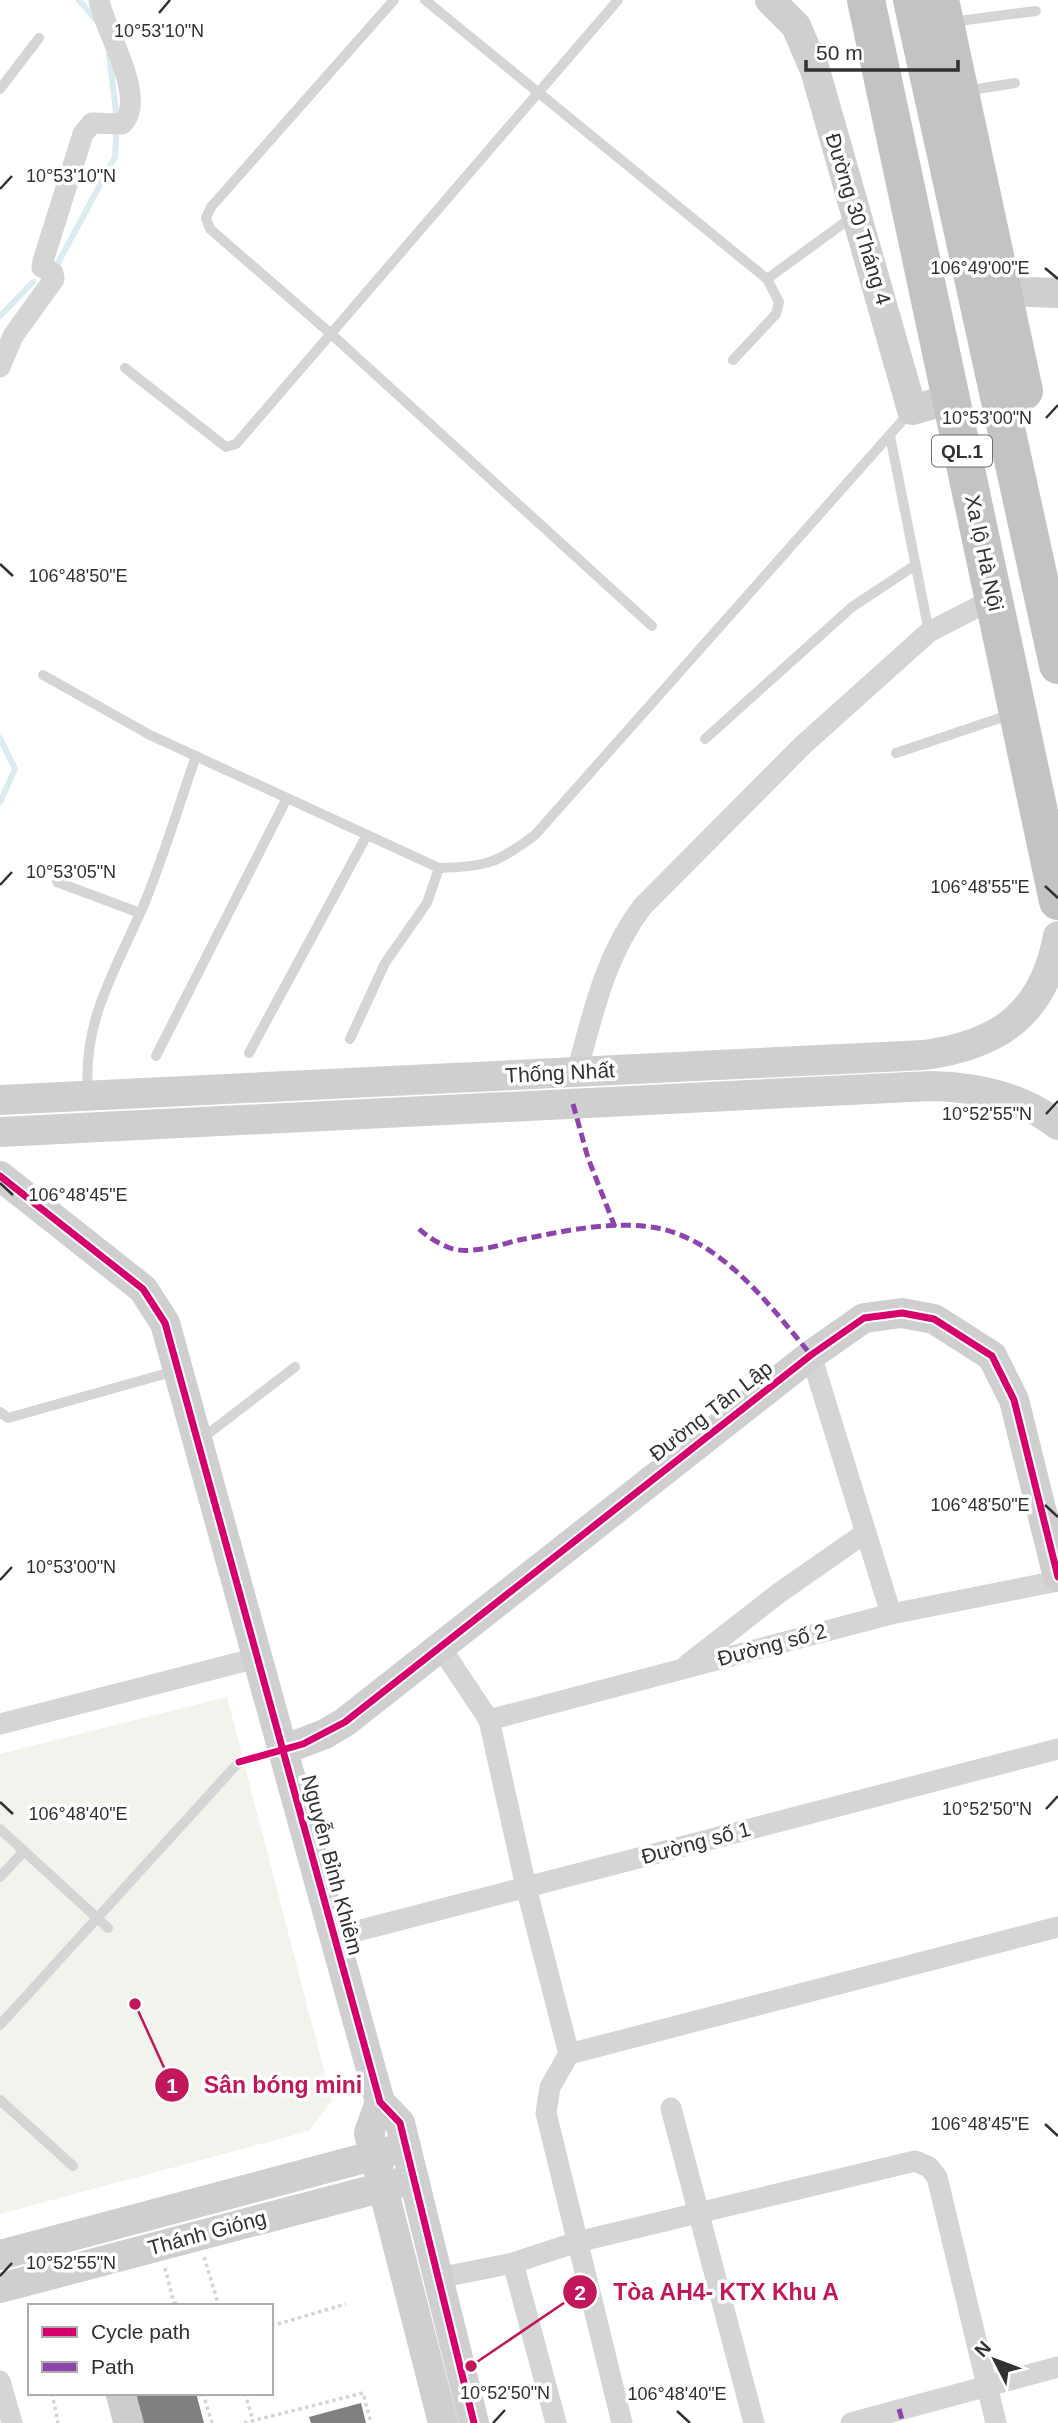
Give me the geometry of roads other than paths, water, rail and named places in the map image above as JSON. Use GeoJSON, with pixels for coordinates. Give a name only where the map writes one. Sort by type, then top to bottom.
{"type":"FeatureCollection","features":[{"type":"Feature","properties":{"kind":"highway","name":"Xa lộ Hà Nội"},"geometry":{"type":"LineString","coordinates":[[866,0],[960,396]]}},
{"type":"Feature","properties":{"kind":"highway","name":"Xa lộ Hà Nội"},"geometry":{"type":"LineString","coordinates":[[884,0],[960,396],[1002,595],[1058,901]]}},
{"type":"Feature","properties":{"kind":"highway","name":"QL.1"},"geometry":{"type":"LineString","coordinates":[[912,0],[966,191],[1052,608],[1058,664]]}},
{"type":"Feature","properties":{"kind":"highway","name":"QL.1"},"geometry":{"type":"LineString","coordinates":[[942,11],[959,92],[966,191]]}},
{"type":"Feature","properties":{"kind":"highway","name":"QL.1"},"geometry":{"type":"LineString","coordinates":[[988,293],[1058,558]]}},
{"type":"Feature","properties":{"kind":"highway","name":"Xa lộ Hà Nội"},"geometry":{"type":"LineString","coordinates":[[1002,595],[1058,814]]}},
{"type":"Feature","properties":{"kind":"street"},"geometry":{"type":"LineString","coordinates":[[0,367],[13,335],[54,279],[53,273],[42,267],[43,261],[83,134],[92,123],[117,124],[128,115],[127,74],[99,0]]}},
{"type":"Feature","properties":{"kind":"street","name":"Đường 30 Tháng 4"},"geometry":{"type":"LineString","coordinates":[[770,0],[796,26],[805,43],[881,294],[912,410]]}},
{"type":"Feature","properties":{"kind":"street"},"geometry":{"type":"LineString","coordinates":[[988,293],[1058,293]]}},
{"type":"Feature","properties":{"kind":"street"},"geometry":{"type":"LineString","coordinates":[[912,410],[960,396]]}},
{"type":"Feature","properties":{"kind":"street"},"geometry":{"type":"LineString","coordinates":[[577,1072],[605,969],[623,932],[642,906],[803,745],[929,632],[1002,595]]}},
{"type":"Feature","properties":{"kind":"street","name":"Thống Nhất"},"geometry":{"type":"LineString","coordinates":[[0,1100],[924,1055],[961,1050],[979,1044],[1011,1024],[1025,1011],[1046,980],[1058,936]]}},
{"type":"Feature","properties":{"kind":"street"},"geometry":{"type":"LineString","coordinates":[[924,1055],[931,1086]]}},
{"type":"Feature","properties":{"kind":"street","name":"Thống Nhất"},"geometry":{"type":"LineString","coordinates":[[0,1132],[931,1086],[955,1086],[1002,1096],[1046,1116],[1058,1125]]}},
{"type":"Feature","properties":{"kind":"street","name":"Nguyễn Bỉnh Khiêm"},"geometry":{"type":"LineString","coordinates":[[0,1176],[143,1289],[165,1323],[380,2102],[400,2123],[474,2423]]}},
{"type":"Feature","properties":{"kind":"street","name":"Đường Tân Lập"},"geometry":{"type":"LineString","coordinates":[[283,1750],[325,1734],[345,1722],[811,1355],[864,1318],[902,1313],[934,1319],[992,1356],[1014,1400],[1058,1579]]}},
{"type":"Feature","properties":{"kind":"street"},"geometry":{"type":"LineString","coordinates":[[811,1355],[891,1614]]}},
{"type":"Feature","properties":{"kind":"street"},"geometry":{"type":"LineString","coordinates":[[681,1670],[779,1593],[865,1533]]}},
{"type":"Feature","properties":{"kind":"street","name":"Đường số 2"},"geometry":{"type":"LineString","coordinates":[[489,1720],[891,1614],[1058,1579]]}},
{"type":"Feature","properties":{"kind":"street"},"geometry":{"type":"LineString","coordinates":[[441,1648],[489,1720],[526,1887],[569,2054],[550,2087],[546,2113],[622,2423]]}},
{"type":"Feature","properties":{"kind":"street"},"geometry":{"type":"LineString","coordinates":[[0,1724],[257,1658]]}},
{"type":"Feature","properties":{"kind":"street","name":"Đường số 1"},"geometry":{"type":"LineString","coordinates":[[334,1937],[1058,1748]]}},
{"type":"Feature","properties":{"kind":"street"},"geometry":{"type":"LineString","coordinates":[[569,2054],[1058,1927]]}},
{"type":"Feature","properties":{"kind":"street"},"geometry":{"type":"LineString","coordinates":[[380,2102],[369,2133],[443,2423]]}},
{"type":"Feature","properties":{"kind":"street"},"geometry":{"type":"LineString","coordinates":[[671,2108],[754,2423]]}},
{"type":"Feature","properties":{"kind":"street","name":"Thánh Gióng"},"geometry":{"type":"LineString","coordinates":[[0,2255],[406,2147]]}},
{"type":"Feature","properties":{"kind":"street"},"geometry":{"type":"LineString","coordinates":[[438,2278],[513,2263],[577,2242],[915,2161],[929,2167],[937,2177],[996,2423]]}},
{"type":"Feature","properties":{"kind":"street","name":"Thánh Gióng"},"geometry":{"type":"LineString","coordinates":[[0,2288],[414,2179]]}},
{"type":"Feature","properties":{"kind":"street"},"geometry":{"type":"LineString","coordinates":[[513,2263],[556,2423]]}},
{"type":"Feature","properties":{"kind":"street"},"geometry":{"type":"LineString","coordinates":[[851,2423],[1058,2367]]}},
{"type":"Feature","properties":{"kind":"street"},"geometry":{"type":"LineString","coordinates":[[0,2381],[12,2423]]}},
{"type":"Feature","properties":{"kind":"lane"},"geometry":{"type":"LineString","coordinates":[[394,0],[247,167],[206,218],[209,229],[330,333],[652,626]]}},
{"type":"Feature","properties":{"kind":"lane"},"geometry":{"type":"LineString","coordinates":[[425,0],[539,90],[767,279],[779,302],[776,314],[733,360]]}},
{"type":"Feature","properties":{"kind":"lane"},"geometry":{"type":"LineString","coordinates":[[125,368],[231,447],[618,0]]}},
{"type":"Feature","properties":{"kind":"lane"},"geometry":{"type":"LineString","coordinates":[[942,11],[1036,11]]}},
{"type":"Feature","properties":{"kind":"lane"},"geometry":{"type":"LineString","coordinates":[[0,89],[39,38]]}},
{"type":"Feature","properties":{"kind":"lane"},"geometry":{"type":"LineString","coordinates":[[959,92],[1015,83]]}},
{"type":"Feature","properties":{"kind":"lane"},"geometry":{"type":"LineString","coordinates":[[767,279],[855,215]]}},
{"type":"Feature","properties":{"kind":"lane"},"geometry":{"type":"LineString","coordinates":[[43,675],[150,735],[439,868],[473,867],[503,859],[535,835],[912,410]]}},
{"type":"Feature","properties":{"kind":"lane"},"geometry":{"type":"LineString","coordinates":[[890,436],[929,632]]}},
{"type":"Feature","properties":{"kind":"lane"},"geometry":{"type":"LineString","coordinates":[[705,739],[852,607],[914,566]]}},
{"type":"Feature","properties":{"kind":"lane"},"geometry":{"type":"LineString","coordinates":[[896,753],[1022,711]]}},
{"type":"Feature","properties":{"kind":"lane"},"geometry":{"type":"LineString","coordinates":[[88,1096],[85,1062],[93,1020],[140,913],[196,756]]}},
{"type":"Feature","properties":{"kind":"lane"},"geometry":{"type":"LineString","coordinates":[[156,1056],[287,798]]}},
{"type":"Feature","properties":{"kind":"lane"},"geometry":{"type":"LineString","coordinates":[[249,1053],[367,835]]}},
{"type":"Feature","properties":{"kind":"lane"},"geometry":{"type":"LineString","coordinates":[[350,1039],[385,963],[427,903],[439,868]]}},
{"type":"Feature","properties":{"kind":"lane"},"geometry":{"type":"LineString","coordinates":[[57,882],[140,913]]}},
{"type":"Feature","properties":{"kind":"lane"},"geometry":{"type":"LineString","coordinates":[[197,1442],[295,1367]]}},
{"type":"Feature","properties":{"kind":"lane"},"geometry":{"type":"LineString","coordinates":[[0,1412],[8,1418],[178,1370]]}},
{"type":"Feature","properties":{"kind":"lane"},"geometry":{"type":"LineString","coordinates":[[0,2025],[239,1762]]}},
{"type":"Feature","properties":{"kind":"lane"},"geometry":{"type":"LineString","coordinates":[[0,1829],[108,1928]]}},
{"type":"Feature","properties":{"kind":"lane"},"geometry":{"type":"LineString","coordinates":[[0,1877],[23,1851]]}},
{"type":"Feature","properties":{"kind":"lane"},"geometry":{"type":"LineString","coordinates":[[0,2100],[73,2166]]}},
{"type":"Feature","properties":{"kind":"waterway"},"geometry":{"type":"LineString","coordinates":[[79,0],[95,19]]}},
{"type":"Feature","properties":{"kind":"waterway"},"geometry":{"type":"LineString","coordinates":[[58,263],[115,157],[117,120],[109,55]]}},
{"type":"Feature","properties":{"kind":"waterway"},"geometry":{"type":"LineString","coordinates":[[0,316],[33,282]]}},
{"type":"Feature","properties":{"kind":"waterway"},"geometry":{"type":"LineString","coordinates":[[0,738],[15,769],[0,802]]}},
{"type":"Feature","properties":{"kind":"place","name":"Sân bóng mini"},"geometry":{"type":"Point","coordinates":[135,2004]}},
{"type":"Feature","properties":{"kind":"place","name":"Tòa AH4- KTX Khu A"},"geometry":{"type":"Point","coordinates":[471,2366]}}]}
